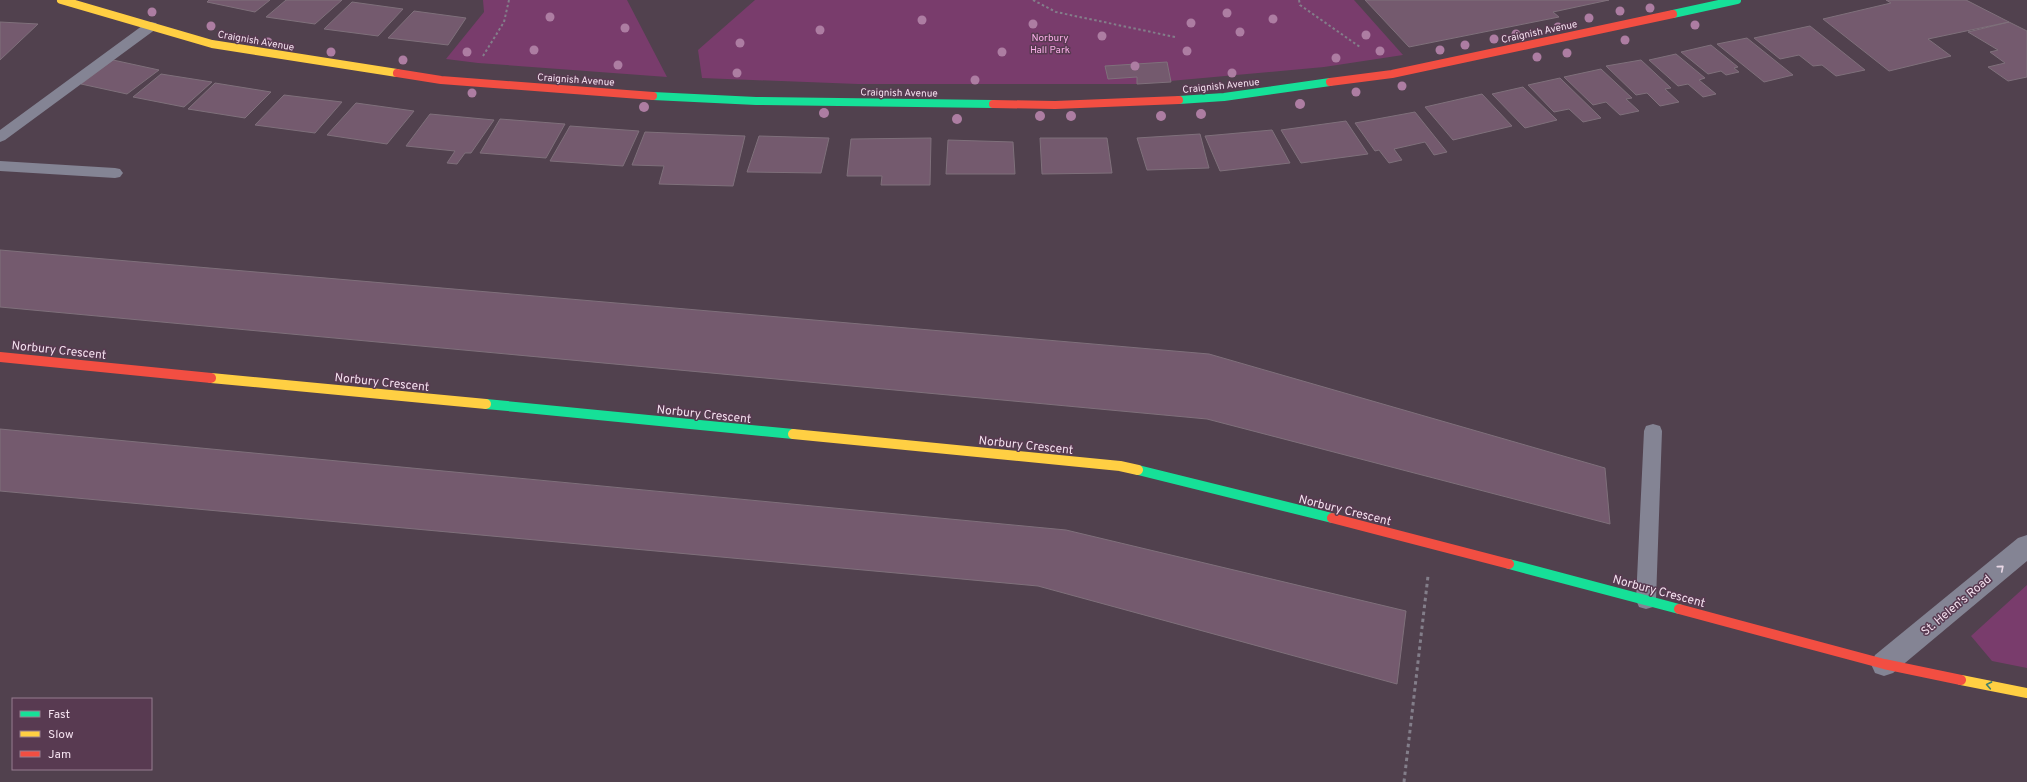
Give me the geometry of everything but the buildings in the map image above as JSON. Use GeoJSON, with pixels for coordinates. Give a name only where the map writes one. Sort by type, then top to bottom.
{"type":"FeatureCollection","features":[{"type":"Feature","properties":{"kind":"street","name":"Craignish Avenue"},"geometry":{"type":"LineString","coordinates":[[61,0],[212,44],[441,80],[670,97],[748,101],[1055,105],[1141,102],[1224,96],[1392,74],[1737,0]]}},
{"type":"Feature","properties":{"kind":"street","name":"Norbury Crescent"},"geometry":{"type":"LineString","coordinates":[[0,357],[1120,466],[1432,544],[1884,664],[2027,693]]}},
{"type":"Feature","properties":{"kind":"street","name":"St. Helen's Road"},"geometry":{"type":"LineString","coordinates":[[1884,664],[2027,546]]}},
{"type":"Feature","properties":{"kind":"lane"},"geometry":{"type":"LineString","coordinates":[[0,137],[151,26]]}},
{"type":"Feature","properties":{"kind":"lane"},"geometry":{"type":"LineString","coordinates":[[0,166],[115,173]]}},
{"type":"Feature","properties":{"kind":"lane"},"geometry":{"type":"LineString","coordinates":[[1646,600],[1653,431]]}},
{"type":"Feature","properties":{"kind":"path"},"geometry":{"type":"LineString","coordinates":[[482,57],[509,10],[509,0]]}},
{"type":"Feature","properties":{"kind":"path"},"geometry":{"type":"LineString","coordinates":[[1033,0],[1056,12],[1175,36]]}},
{"type":"Feature","properties":{"kind":"path"},"geometry":{"type":"LineString","coordinates":[[1299,0],[1300,5],[1360,47]]}},
{"type":"Feature","properties":{"kind":"path"},"geometry":{"type":"LineString","coordinates":[[1404,782],[1432,544]]}},
{"type":"Feature","properties":{"kind":"green space"},"geometry":{"type":"Polygon","coordinates":[[[483,0],[627,0],[667,77],[478,63],[446,59],[484,12],[483,0]]]}},
{"type":"Feature","properties":{"kind":"green space","name":"Norbury Hall Park"},"geometry":{"type":"Polygon","coordinates":[[[755,0],[1354,0],[1403,55],[1324,67],[1137,84],[858,84],[702,78],[698,50],[755,0]]]}},
{"type":"Feature","properties":{"kind":"green space"},"geometry":{"type":"Polygon","coordinates":[[[2027,585],[2027,668],[1992,661],[1971,636],[2027,585]]]}},
{"type":"Feature","properties":{"kind":"traffic: fast"},"geometry":{"type":"LineString","coordinates":[[1673,14],[1737,0]]}},
{"type":"Feature","properties":{"kind":"traffic: fast"},"geometry":{"type":"LineString","coordinates":[[1179,100],[1224,97],[1330,82]]}},
{"type":"Feature","properties":{"kind":"traffic: fast"},"geometry":{"type":"LineString","coordinates":[[653,96],[756,101],[993,104]]}},
{"type":"Feature","properties":{"kind":"traffic: fast"},"geometry":{"type":"LineString","coordinates":[[486,404],[793,434]]}},
{"type":"Feature","properties":{"kind":"traffic: fast"},"geometry":{"type":"LineString","coordinates":[[1138,470],[1332,518]]}},
{"type":"Feature","properties":{"kind":"traffic: fast"},"geometry":{"type":"LineString","coordinates":[[1509,564],[1679,609]]}},
{"type":"Feature","properties":{"kind":"traffic: slow"},"geometry":{"type":"LineString","coordinates":[[61,0],[212,44],[397,73]]}},
{"type":"Feature","properties":{"kind":"traffic: slow"},"geometry":{"type":"LineString","coordinates":[[211,378],[486,404]]}},
{"type":"Feature","properties":{"kind":"traffic: slow"},"geometry":{"type":"LineString","coordinates":[[793,434],[1120,466],[1138,470]]}},
{"type":"Feature","properties":{"kind":"traffic: slow"},"geometry":{"type":"LineString","coordinates":[[1961,680],[2027,693]]}},
{"type":"Feature","properties":{"kind":"traffic: jam"},"geometry":{"type":"LineString","coordinates":[[1330,82],[1392,74],[1673,14]]}},
{"type":"Feature","properties":{"kind":"traffic: jam"},"geometry":{"type":"LineString","coordinates":[[397,73],[441,80],[653,96]]}},
{"type":"Feature","properties":{"kind":"traffic: jam"},"geometry":{"type":"LineString","coordinates":[[993,104],[1055,105],[1179,100]]}},
{"type":"Feature","properties":{"kind":"traffic: jam"},"geometry":{"type":"LineString","coordinates":[[0,357],[211,378]]}},
{"type":"Feature","properties":{"kind":"traffic: jam"},"geometry":{"type":"LineString","coordinates":[[1332,518],[1509,564]]}},
{"type":"Feature","properties":{"kind":"traffic: jam"},"geometry":{"type":"LineString","coordinates":[[1679,609],[1884,664],[1961,680]]}}]}
